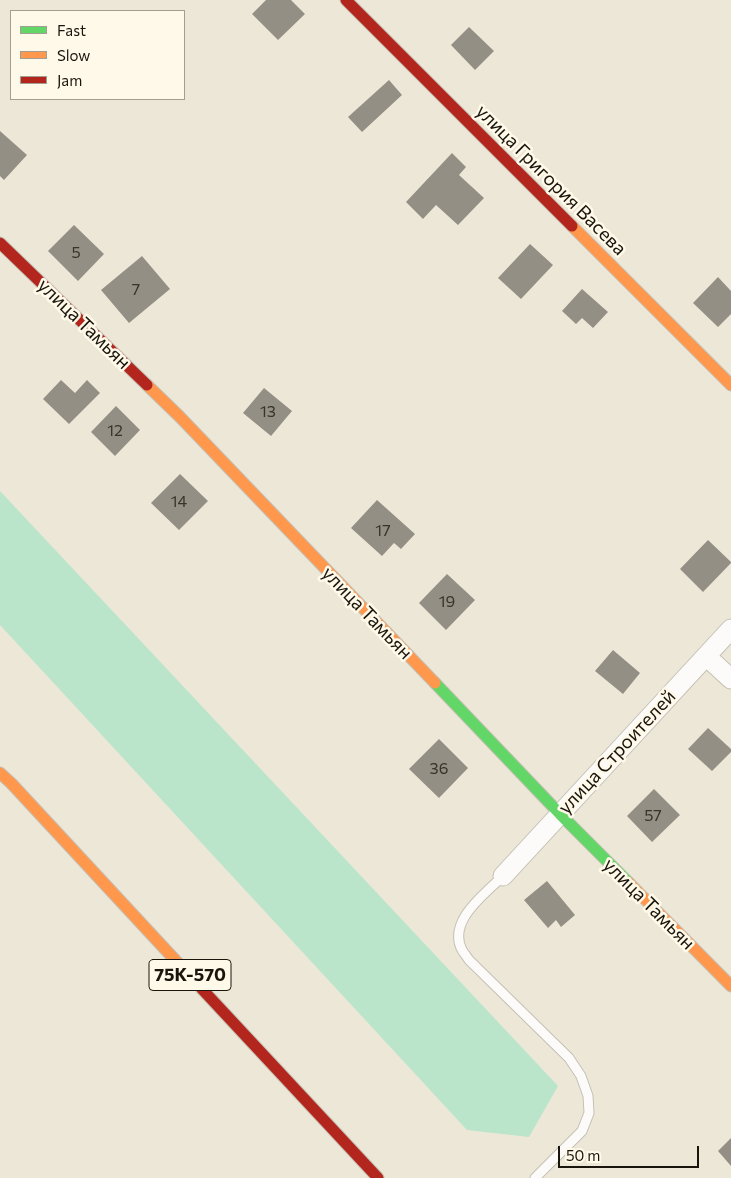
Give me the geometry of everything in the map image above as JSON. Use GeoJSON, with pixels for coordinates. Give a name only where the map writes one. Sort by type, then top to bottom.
{"type":"FeatureCollection","features":[{"type":"Feature","properties":{"kind":"street","name":"улица Григория Васева"},"geometry":{"type":"LineString","coordinates":[[346,0],[731,385]]}},
{"type":"Feature","properties":{"kind":"street","name":"улица Тамьян"},"geometry":{"type":"LineString","coordinates":[[0,244],[180,417],[560,814],[731,986]]}},
{"type":"Feature","properties":{"kind":"street","name":"улица Строителей"},"geometry":{"type":"LineString","coordinates":[[503,876],[731,628]]}},
{"type":"Feature","properties":{"kind":"street"},"geometry":{"type":"LineString","coordinates":[[706,656],[731,680]]}},
{"type":"Feature","properties":{"kind":"street","name":"75К-570"},"geometry":{"type":"LineString","coordinates":[[0,773],[378,1178]]}},
{"type":"Feature","properties":{"kind":"lane"},"geometry":{"type":"LineString","coordinates":[[503,876],[468,911],[460,922],[458,936],[461,949],[469,960],[569,1058],[580,1076],[588,1096],[589,1114],[582,1131],[535,1178]]}},
{"type":"Feature","properties":{"kind":"green space"},"geometry":{"type":"Polygon","coordinates":[[[0,491],[558,1086],[529,1137],[467,1130],[0,625],[0,491]]]}},
{"type":"Feature","properties":{"kind":"building"},"geometry":{"type":"Polygon","coordinates":[[[266,0],[291,0],[305,14],[278,40],[252,14],[266,0]]]}},
{"type":"Feature","properties":{"kind":"building"},"geometry":{"type":"Polygon","coordinates":[[[469,27],[494,51],[475,70],[451,45],[469,27]]]}},
{"type":"Feature","properties":{"kind":"building"},"geometry":{"type":"Polygon","coordinates":[[[389,80],[402,95],[362,132],[348,117],[389,80]]]}},
{"type":"Feature","properties":{"kind":"building"},"geometry":{"type":"Polygon","coordinates":[[[0,131],[27,155],[4,180],[0,176],[0,131]]]}},
{"type":"Feature","properties":{"kind":"building"},"geometry":{"type":"Polygon","coordinates":[[[452,153],[466,167],[459,175],[484,198],[458,225],[436,205],[423,219],[406,202],[452,153]]]}},
{"type":"Feature","properties":{"kind":"building"},"geometry":{"type":"Polygon","coordinates":[[[74,225],[104,254],[78,281],[48,251],[74,225]]]}},
{"type":"Feature","properties":{"kind":"building"},"geometry":{"type":"Polygon","coordinates":[[[530,244],[553,265],[521,299],[498,278],[530,244]]]}},
{"type":"Feature","properties":{"kind":"building"},"geometry":{"type":"Polygon","coordinates":[[[142,256],[170,289],[129,323],[101,290],[142,256]]]}},
{"type":"Feature","properties":{"kind":"building"},"geometry":{"type":"Polygon","coordinates":[[[718,277],[731,291],[731,314],[718,327],[693,303],[718,277]]]}},
{"type":"Feature","properties":{"kind":"building"},"geometry":{"type":"Polygon","coordinates":[[[582,289],[608,312],[593,328],[582,318],[576,324],[562,311],[582,289]]]}},
{"type":"Feature","properties":{"kind":"building"},"geometry":{"type":"Polygon","coordinates":[[[61,380],[75,393],[87,380],[100,393],[69,424],[43,399],[61,380]]]}},
{"type":"Feature","properties":{"kind":"building"},"geometry":{"type":"Polygon","coordinates":[[[264,388],[292,411],[271,436],[243,413],[264,388]]]}},
{"type":"Feature","properties":{"kind":"building"},"geometry":{"type":"Polygon","coordinates":[[[116,406],[140,430],[115,456],[91,432],[116,406]]]}},
{"type":"Feature","properties":{"kind":"building"},"geometry":{"type":"Polygon","coordinates":[[[180,474],[208,501],[179,530],[151,503],[180,474]]]}},
{"type":"Feature","properties":{"kind":"building"},"geometry":{"type":"Polygon","coordinates":[[[377,500],[415,534],[401,549],[394,543],[382,556],[351,528],[377,500]]]}},
{"type":"Feature","properties":{"kind":"building"},"geometry":{"type":"Polygon","coordinates":[[[708,540],[731,563],[703,592],[680,569],[708,540]]]}},
{"type":"Feature","properties":{"kind":"building"},"geometry":{"type":"Polygon","coordinates":[[[447,574],[475,600],[446,630],[419,603],[447,574]]]}},
{"type":"Feature","properties":{"kind":"building"},"geometry":{"type":"Polygon","coordinates":[[[613,650],[640,673],[623,694],[595,671],[613,650]]]}},
{"type":"Feature","properties":{"kind":"building"},"geometry":{"type":"Polygon","coordinates":[[[708,728],[731,749],[731,752],[712,771],[688,749],[708,728]]]}},
{"type":"Feature","properties":{"kind":"building"},"geometry":{"type":"Polygon","coordinates":[[[439,739],[468,768],[439,798],[409,769],[439,739]]]}},
{"type":"Feature","properties":{"kind":"building"},"geometry":{"type":"Polygon","coordinates":[[[654,789],[680,815],[652,842],[627,816],[654,789]]]}},
{"type":"Feature","properties":{"kind":"building"},"geometry":{"type":"Polygon","coordinates":[[[547,881],[575,915],[561,927],[556,920],[548,928],[524,900],[547,881]]]}},
{"type":"Feature","properties":{"kind":"building"},"geometry":{"type":"Polygon","coordinates":[[[731,1138],[731,1166],[718,1151],[731,1138]]]}},
{"type":"Feature","properties":{"kind":"traffic: fast"},"geometry":{"type":"LineString","coordinates":[[435,683],[628,882]]}},
{"type":"Feature","properties":{"kind":"traffic: slow"},"geometry":{"type":"LineString","coordinates":[[572,226],[731,385]]}},
{"type":"Feature","properties":{"kind":"traffic: slow"},"geometry":{"type":"LineString","coordinates":[[147,385],[435,683]]}},
{"type":"Feature","properties":{"kind":"traffic: slow"},"geometry":{"type":"LineString","coordinates":[[0,773],[202,989]]}},
{"type":"Feature","properties":{"kind":"traffic: slow"},"geometry":{"type":"LineString","coordinates":[[628,882],[731,986]]}},
{"type":"Feature","properties":{"kind":"traffic: jam"},"geometry":{"type":"LineString","coordinates":[[346,0],[572,226]]}},
{"type":"Feature","properties":{"kind":"traffic: jam"},"geometry":{"type":"LineString","coordinates":[[0,243],[147,385]]}},
{"type":"Feature","properties":{"kind":"traffic: jam"},"geometry":{"type":"LineString","coordinates":[[202,989],[378,1178]]}}]}
